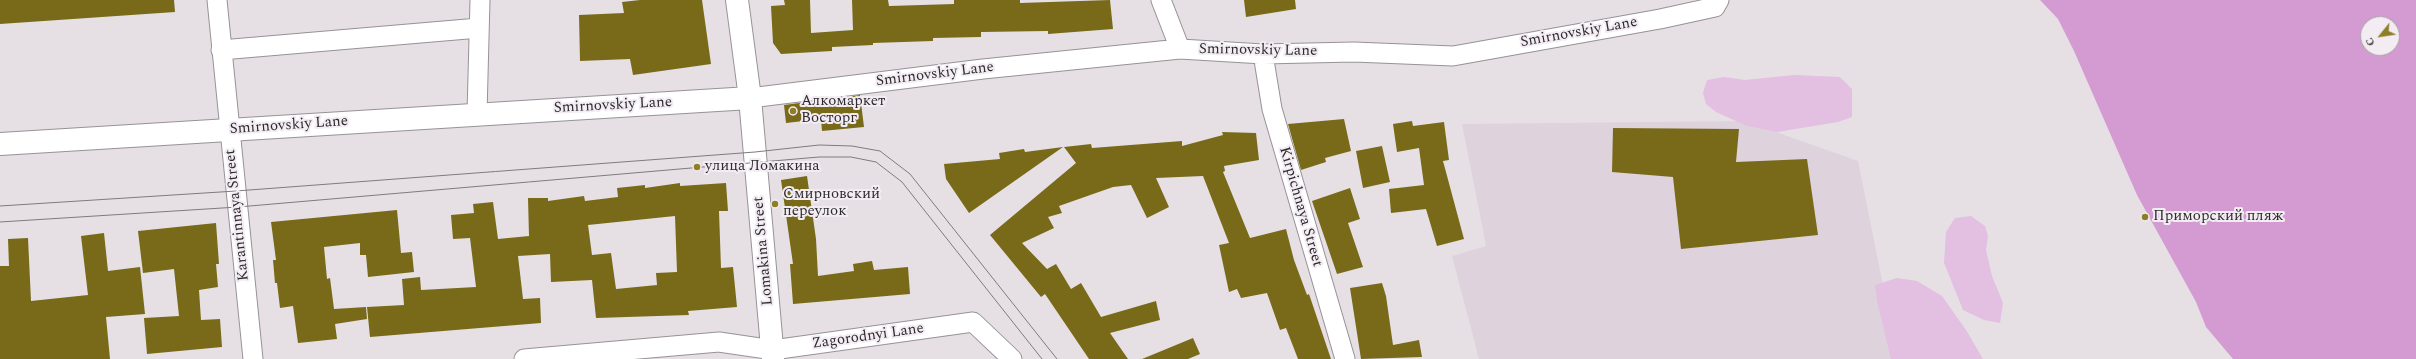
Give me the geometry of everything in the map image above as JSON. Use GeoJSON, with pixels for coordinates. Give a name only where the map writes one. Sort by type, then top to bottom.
{"type":"FeatureCollection","features":[{"type":"Feature","properties":{"kind":"main road","name":"Lomakina Street"},"geometry":{"type":"LineString","coordinates":[[737,0],[750,98],[773,354]]}},
{"type":"Feature","properties":{"kind":"main road","name":"Smirnovskiy Lane"},"geometry":{"type":"LineString","coordinates":[[0,144],[750,98]]}},
{"type":"Feature","properties":{"kind":"street","name":"Karantinnaya Street"},"geometry":{"type":"LineString","coordinates":[[217,0],[252,359]]}},
{"type":"Feature","properties":{"kind":"street"},"geometry":{"type":"LineString","coordinates":[[477,114],[480,0]]}},
{"type":"Feature","properties":{"kind":"street"},"geometry":{"type":"LineString","coordinates":[[1161,0],[1180,49]]}},
{"type":"Feature","properties":{"kind":"street","name":"Smirnovskiy Lane"},"geometry":{"type":"LineString","coordinates":[[750,98],[982,69],[1180,49],[1263,54],[1354,52],[1452,56],[1715,7],[1719,0]]}},
{"type":"Feature","properties":{"kind":"street"},"geometry":{"type":"LineString","coordinates":[[221,50],[480,28]]}},
{"type":"Feature","properties":{"kind":"street","name":"Kirpichnaya Street"},"geometry":{"type":"LineString","coordinates":[[1263,54],[1272,109],[1345,359]]}},
{"type":"Feature","properties":{"kind":"street","name":"Zagorodnyi Lane"},"geometry":{"type":"LineString","coordinates":[[524,359],[719,342],[773,354],[973,322],[1012,359]]}},
{"type":"Feature","properties":{"kind":"shaded area"},"geometry":{"type":"Polygon","coordinates":[[[2040,0],[2416,0],[2416,359],[2233,359],[2206,327],[2196,302],[2137,195],[2074,51],[2058,19],[2040,0]]]}},
{"type":"Feature","properties":{"kind":"shaded area"},"geometry":{"type":"Polygon","coordinates":[[[1794,75],[1840,77],[1852,89],[1852,117],[1838,122],[1777,132],[1747,126],[1716,112],[1706,104],[1703,93],[1707,80],[1724,77],[1745,80],[1794,75]]]}},
{"type":"Feature","properties":{"kind":"shaded area"},"geometry":{"type":"Polygon","coordinates":[[[1745,121],[1858,161],[1898,359],[1479,359],[1452,256],[1486,246],[1462,124],[1745,121]]]}},
{"type":"Feature","properties":{"kind":"shaded area"},"geometry":{"type":"Polygon","coordinates":[[[1971,216],[1985,226],[1988,236],[1986,250],[1992,276],[2003,303],[2000,323],[1984,320],[1963,310],[1944,263],[1946,232],[1955,218],[1971,216]]]}},
{"type":"Feature","properties":{"kind":"shaded area"},"geometry":{"type":"Polygon","coordinates":[[[1897,278],[1917,281],[1942,296],[1966,330],[1983,359],[1891,359],[1877,301],[1875,285],[1897,278]]]}},
{"type":"Feature","properties":{"kind":"building"},"geometry":{"type":"Polygon","coordinates":[[[0,0],[174,0],[175,12],[0,24],[0,0]]]}},
{"type":"Feature","properties":{"kind":"building"},"geometry":{"type":"Polygon","coordinates":[[[640,0],[702,0],[711,64],[633,75],[630,59],[580,61],[579,15],[624,13],[622,2],[640,0]]]}},
{"type":"Feature","properties":{"kind":"building"},"geometry":{"type":"Polygon","coordinates":[[[784,0],[810,0],[811,33],[853,30],[852,0],[888,0],[889,6],[954,4],[954,0],[1020,0],[1020,3],[1110,0],[1113,29],[1048,34],[1048,31],[981,32],[981,37],[933,38],[933,41],[873,43],[873,45],[832,47],[832,51],[781,54],[773,43],[771,6],[785,5],[784,0]]]}},
{"type":"Feature","properties":{"kind":"building"},"geometry":{"type":"Polygon","coordinates":[[[1244,0],[1295,0],[1296,9],[1246,17],[1244,0]]]}},
{"type":"Feature","properties":{"kind":"building"},"geometry":{"type":"Polygon","coordinates":[[[860,95],[864,127],[822,131],[821,119],[786,123],[784,105],[860,95]]]}},
{"type":"Feature","properties":{"kind":"building"},"geometry":{"type":"Polygon","coordinates":[[[1344,119],[1351,151],[1325,158],[1326,162],[1301,170],[1288,124],[1344,119]]]}},
{"type":"Feature","properties":{"kind":"building"},"geometry":{"type":"Polygon","coordinates":[[[1412,121],[1413,126],[1444,122],[1449,160],[1443,161],[1464,239],[1437,246],[1426,209],[1391,213],[1389,189],[1424,185],[1419,148],[1397,152],[1393,124],[1412,121]]]}},
{"type":"Feature","properties":{"kind":"building"},"geometry":{"type":"Polygon","coordinates":[[[1613,128],[1739,129],[1736,162],[1807,159],[1818,235],[1681,249],[1673,177],[1612,172],[1613,128]]]}},
{"type":"Feature","properties":{"kind":"building"},"geometry":{"type":"Polygon","coordinates":[[[1222,132],[1256,133],[1259,160],[1224,166],[1225,171],[1223,172],[1250,238],[1286,229],[1294,260],[1307,295],[1309,294],[1331,359],[1298,359],[1286,328],[1280,330],[1267,293],[1241,298],[1237,289],[1229,292],[1219,245],[1229,243],[1203,176],[1156,178],[1169,207],[1147,218],[1131,185],[1113,187],[1059,206],[1062,213],[1048,217],[1054,228],[1022,243],[1047,269],[1056,264],[1071,289],[1081,283],[1101,317],[1156,301],[1160,320],[1110,333],[1128,359],[1089,359],[1045,294],[1041,297],[990,235],[1076,163],[1064,147],[1091,144],[1092,148],[1182,141],[1182,146],[1223,135],[1222,132]]]}},
{"type":"Feature","properties":{"kind":"building"},"geometry":{"type":"Polygon","coordinates":[[[1382,146],[1390,182],[1363,188],[1356,151],[1382,146]]]}},
{"type":"Feature","properties":{"kind":"building"},"geometry":{"type":"Polygon","coordinates":[[[1063,147],[969,213],[946,179],[944,164],[1000,159],[999,153],[1024,149],[1025,152],[1063,147]]]}},
{"type":"Feature","properties":{"kind":"building"},"geometry":{"type":"Polygon","coordinates":[[[807,176],[816,239],[818,276],[854,271],[853,264],[872,261],[874,270],[908,267],[910,294],[793,304],[790,264],[793,264],[781,180],[807,176]]]}},
{"type":"Feature","properties":{"kind":"building"},"geometry":{"type":"Polygon","coordinates":[[[680,183],[680,186],[726,183],[728,211],[719,211],[721,268],[733,267],[737,307],[688,311],[689,315],[596,318],[592,280],[551,282],[550,254],[518,256],[523,299],[540,298],[541,323],[370,337],[367,307],[404,305],[402,279],[420,277],[421,290],[476,287],[470,238],[453,239],[451,215],[474,213],[473,204],[493,202],[498,239],[529,236],[528,198],[548,198],[548,201],[584,196],[585,201],[618,197],[617,188],[645,185],[645,188],[680,183]],[[675,216],[588,225],[592,255],[611,253],[616,289],[657,285],[656,273],[677,272],[675,216]]]}},
{"type":"Feature","properties":{"kind":"building"},"geometry":{"type":"Polygon","coordinates":[[[1350,188],[1360,219],[1348,223],[1363,267],[1337,274],[1312,201],[1350,188]]]}},
{"type":"Feature","properties":{"kind":"building"},"geometry":{"type":"Polygon","coordinates":[[[397,210],[401,253],[412,252],[414,272],[368,277],[366,255],[360,255],[360,243],[324,247],[327,279],[330,278],[334,309],[366,307],[367,319],[335,324],[337,339],[298,343],[293,306],[280,308],[277,283],[275,283],[273,260],[276,260],[271,222],[397,210]]]}},
{"type":"Feature","properties":{"kind":"building"},"geometry":{"type":"Polygon","coordinates":[[[216,223],[219,264],[216,264],[218,287],[199,290],[201,320],[220,319],[222,347],[147,354],[144,318],[179,316],[174,269],[143,273],[138,231],[216,223]]]}},
{"type":"Feature","properties":{"kind":"building"},"geometry":{"type":"Polygon","coordinates":[[[104,233],[108,271],[140,267],[145,314],[106,317],[110,359],[0,359],[0,266],[9,266],[8,239],[28,238],[31,301],[88,295],[81,236],[104,233]]]}},
{"type":"Feature","properties":{"kind":"building"},"geometry":{"type":"Polygon","coordinates":[[[1382,283],[1386,296],[1393,345],[1419,340],[1422,357],[1361,359],[1350,288],[1382,283]]]}},
{"type":"Feature","properties":{"kind":"building"},"geometry":{"type":"Polygon","coordinates":[[[1193,338],[1200,354],[1188,359],[1142,359],[1193,338]]]}},
{"type":"Feature","properties":{"kind":"tram line"},"geometry":{"type":"LineString","coordinates":[[0,206],[236,191],[755,152],[819,145],[852,146],[880,151],[910,174],[1057,359]]}},
{"type":"Feature","properties":{"kind":"tram line"},"geometry":{"type":"LineString","coordinates":[[0,222],[238,207],[819,157],[851,157],[876,162],[902,182],[1042,359]]}},
{"type":"Feature","properties":{"kind":"place","name":"Алкомаркет Восторг"},"geometry":{"type":"Point","coordinates":[793,111]}},
{"type":"Feature","properties":{"kind":"place","name":"улица Ломакина"},"geometry":{"type":"Point","coordinates":[697,167]}},
{"type":"Feature","properties":{"kind":"place","name":"Смирновский переулок"},"geometry":{"type":"Point","coordinates":[775,204]}},
{"type":"Feature","properties":{"kind":"place","name":"Приморский пляж"},"geometry":{"type":"Point","coordinates":[2145,217]}}]}
